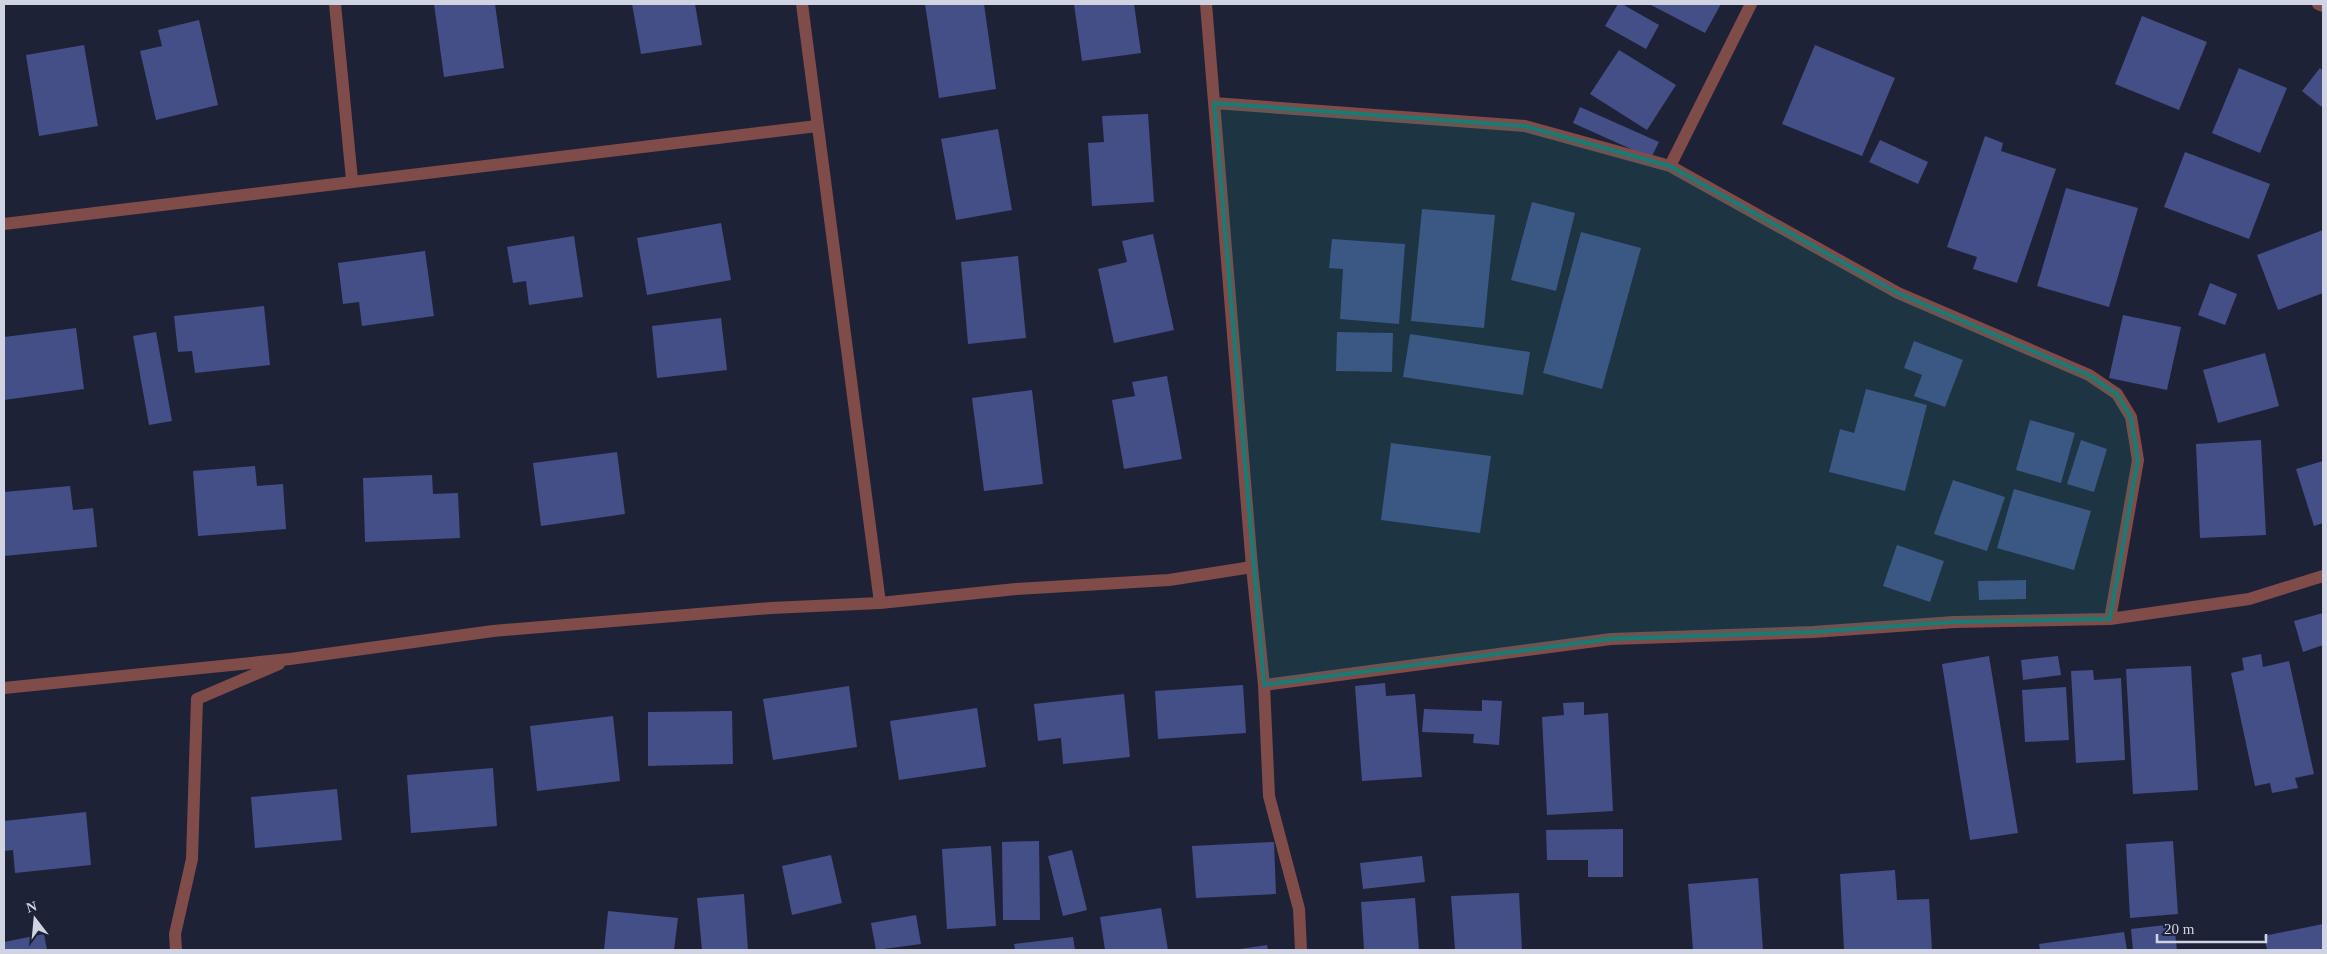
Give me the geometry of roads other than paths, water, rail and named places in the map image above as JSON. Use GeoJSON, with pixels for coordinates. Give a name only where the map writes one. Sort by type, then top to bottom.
{"type":"FeatureCollection","features":[{"type":"Feature","properties":{"kind":"street"},"geometry":{"type":"LineString","coordinates":[[335,4],[352,180]]}},
{"type":"Feature","properties":{"kind":"street"},"geometry":{"type":"LineString","coordinates":[[802,4],[880,603]]}},
{"type":"Feature","properties":{"kind":"street"},"geometry":{"type":"LineString","coordinates":[[1206,4],[1252,567],[1264,685],[1269,796],[1299,909],[1301,950]]}},
{"type":"Feature","properties":{"kind":"street"},"geometry":{"type":"LineString","coordinates":[[1670,166],[1751,4]]}},
{"type":"Feature","properties":{"kind":"street"},"geometry":{"type":"LineString","coordinates":[[2318,4],[2323,6]]}},
{"type":"Feature","properties":{"kind":"street"},"geometry":{"type":"LineString","coordinates":[[1214,103],[1525,126],[1670,166],[1898,293],[2089,375],[2117,394],[2131,417],[2138,460],[2110,619]]}},
{"type":"Feature","properties":{"kind":"street"},"geometry":{"type":"LineString","coordinates":[[4,224],[352,180],[817,126]]}},
{"type":"Feature","properties":{"kind":"street"},"geometry":{"type":"LineString","coordinates":[[4,688],[290,659],[493,631],[771,608],[880,603],[1016,589],[1169,580],[1252,567]]}},
{"type":"Feature","properties":{"kind":"street"},"geometry":{"type":"LineString","coordinates":[[1264,685],[1610,639],[1813,632],[1954,622],[2110,619],[2249,599],[2323,576]]}},
{"type":"Feature","properties":{"kind":"street"},"geometry":{"type":"LineString","coordinates":[[176,950],[175,934],[192,859],[197,699],[290,659]]}}]}
